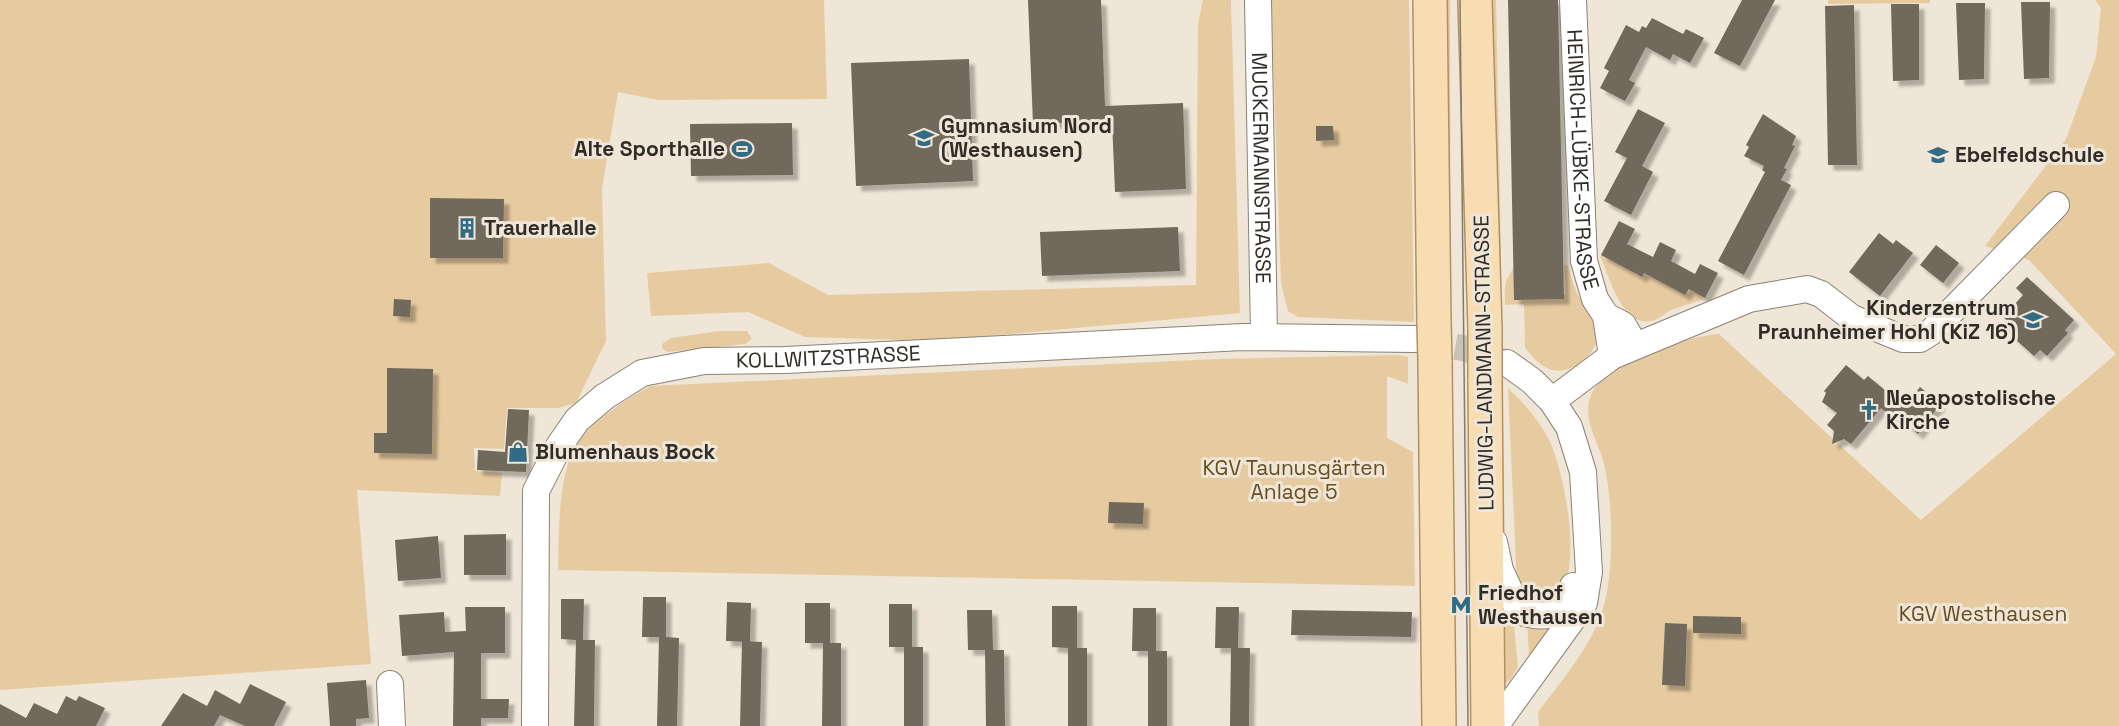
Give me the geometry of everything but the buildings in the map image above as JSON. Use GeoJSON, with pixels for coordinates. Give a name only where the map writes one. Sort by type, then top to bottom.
{"type":"FeatureCollection","features":[{"type":"Feature","properties":{"kind":"main road"},"geometry":{"type":"LineString","coordinates":[[1430,0],[1428,341],[1439,726]]}},
{"type":"Feature","properties":{"kind":"main road","name":"LUDWIG-LANDMANN-STRASSE"},"geometry":{"type":"LineString","coordinates":[[1475,0],[1485,329],[1496,370],[1488,514],[1488,726]]}},
{"type":"Feature","properties":{"kind":"street","name":"MUCKERMANNSTRASSE"},"geometry":{"type":"LineString","coordinates":[[1258,0],[1264,336]]}},
{"type":"Feature","properties":{"kind":"street","name":"HEINRICH-LÜBKE-STRASSE"},"geometry":{"type":"LineString","coordinates":[[1573,0],[1584,261],[1595,299],[1624,351]]}},
{"type":"Feature","properties":{"kind":"street"},"geometry":{"type":"LineString","coordinates":[[1552,401],[1624,351],[1749,299],[1807,289],[1821,294],[1852,318],[1870,326],[1903,339],[1920,339],[1932,332],[2056,205]]}},
{"type":"Feature","properties":{"kind":"street","name":"KOLLWITZSTRASSE"},"geometry":{"type":"LineString","coordinates":[[535,726],[536,491],[559,447],[578,420],[604,396],[642,373],[704,361],[785,360],[1264,336],[1428,341]]}},
{"type":"Feature","properties":{"kind":"street"},"geometry":{"type":"LineString","coordinates":[[1496,370],[1532,381],[1552,401],[1569,427],[1583,472],[1589,572],[1584,603],[1496,726]]}},
{"type":"Feature","properties":{"kind":"street"},"geometry":{"type":"LineString","coordinates":[[1488,514],[1500,570],[1520,611],[1536,617],[1550,616],[1563,609],[1572,596],[1585,515]]}},
{"type":"Feature","properties":{"kind":"street"},"geometry":{"type":"LineString","coordinates":[[390,684],[392,726]]}},
{"type":"Feature","properties":{"kind":"green space"},"geometry":{"type":"Polygon","coordinates":[[[0,0],[824,0],[827,99],[658,100],[618,92],[602,189],[606,341],[576,403],[558,408],[507,408],[504,449],[474,448],[475,471],[502,473],[500,496],[357,490],[371,664],[0,690],[0,0]]]}},
{"type":"Feature","properties":{"kind":"green space"},"geometry":{"type":"Polygon","coordinates":[[[1203,0],[1231,0],[1240,313],[934,341],[805,337],[748,312],[651,316],[647,273],[769,263],[828,295],[1196,285],[1198,24],[1203,0]]]}},
{"type":"Feature","properties":{"kind":"green space"},"geometry":{"type":"Polygon","coordinates":[[[1271,0],[1409,0],[1414,322],[1298,317],[1288,311],[1281,283],[1271,0]]]}},
{"type":"Feature","properties":{"kind":"green space"},"geometry":{"type":"Polygon","coordinates":[[[1445,0],[1450,0],[1451,325],[1444,325],[1445,0]]]}},
{"type":"Feature","properties":{"kind":"green space"},"geometry":{"type":"Polygon","coordinates":[[[1486,0],[1496,0],[1501,255],[1498,268],[1486,0]]]}},
{"type":"Feature","properties":{"kind":"green space"},"geometry":{"type":"Polygon","coordinates":[[[1828,0],[1930,0],[1930,3],[1828,4],[1828,0]]]}},
{"type":"Feature","properties":{"kind":"green space","name":"KGV Westhausen"},"geometry":{"type":"Polygon","coordinates":[[[2095,0],[2119,0],[2119,726],[1539,726],[1538,712],[1588,642],[1605,602],[1610,564],[1610,502],[1605,468],[1590,424],[1588,407],[1590,398],[1598,385],[1610,373],[1627,362],[1666,346],[1719,334],[1921,520],[2116,354],[2029,260],[1985,246],[2066,139],[2096,57],[2101,8],[2095,0]]]}},
{"type":"Feature","properties":{"kind":"green space"},"geometry":{"type":"Polygon","coordinates":[[[1606,254],[1638,276],[1640,272],[1645,274],[1649,268],[1666,277],[1663,283],[1679,292],[1681,288],[1689,293],[1692,287],[1705,294],[1702,300],[1671,310],[1655,320],[1644,321],[1634,318],[1619,300],[1613,288],[1600,256],[1606,254]]]}},
{"type":"Feature","properties":{"kind":"green space"},"geometry":{"type":"Polygon","coordinates":[[[1518,259],[1519,296],[1566,295],[1564,265],[1568,266],[1580,299],[1597,323],[1598,333],[1592,351],[1577,365],[1558,371],[1549,369],[1539,363],[1525,348],[1524,304],[1505,305],[1507,281],[1518,259]]]}},
{"type":"Feature","properties":{"kind":"green space"},"geometry":{"type":"Polygon","coordinates":[[[720,331],[747,331],[752,339],[745,344],[667,352],[662,348],[662,344],[671,338],[720,331]]]}},
{"type":"Feature","properties":{"kind":"green space","name":"KGV Taunusgärten Anlage 5"},"geometry":{"type":"Polygon","coordinates":[[[1399,355],[1408,357],[1408,384],[1387,376],[1387,438],[1413,452],[1415,586],[558,570],[561,500],[568,463],[575,447],[583,435],[597,422],[625,401],[651,386],[1217,359],[1399,355]]]}},
{"type":"Feature","properties":{"kind":"green space"},"geometry":{"type":"Polygon","coordinates":[[[1508,388],[1531,413],[1546,434],[1555,456],[1565,494],[1570,538],[1568,576],[1562,589],[1554,597],[1543,602],[1524,596],[1517,586],[1508,388]]]}},
{"type":"Feature","properties":{"kind":"green space"},"geometry":{"type":"Polygon","coordinates":[[[1503,604],[1513,614],[1518,667],[1511,679],[1503,685],[1503,604]]]}},
{"type":"Feature","properties":{"kind":"green space"},"geometry":{"type":"Polygon","coordinates":[[[1527,621],[1553,622],[1548,641],[1529,656],[1527,621]]]}},
{"type":"Feature","properties":{"kind":"tunnel"},"geometry":{"type":"LineString","coordinates":[[1417,340],[1463,348],[1501,361]]}},
{"type":"Feature","properties":{"kind":"tram line"},"geometry":{"type":"LineString","coordinates":[[1460,0],[1468,726]]}},
{"type":"Feature","properties":{"kind":"place","name":"Gymnasium Nord (Westhausen)"},"geometry":{"type":"Point","coordinates":[924,138]}},
{"type":"Feature","properties":{"kind":"place","name":"Alte Sporthalle"},"geometry":{"type":"Point","coordinates":[742,149]}},
{"type":"Feature","properties":{"kind":"place","name":"Ebelfeldschule"},"geometry":{"type":"Point","coordinates":[1938,155]}},
{"type":"Feature","properties":{"kind":"place","name":"Trauerhalle"},"geometry":{"type":"Point","coordinates":[467,228]}},
{"type":"Feature","properties":{"kind":"place","name":"Kinderzentrum Praunheimer Hohl (KiZ 16)"},"geometry":{"type":"Point","coordinates":[2033,320]}},
{"type":"Feature","properties":{"kind":"place","name":"Neuapostolische Kirche"},"geometry":{"type":"Point","coordinates":[1869,410]}},
{"type":"Feature","properties":{"kind":"place","name":"Blumenhaus Bock"},"geometry":{"type":"Point","coordinates":[518,452]}},
{"type":"Feature","properties":{"kind":"place","name":"Friedhof Westhausen"},"geometry":{"type":"Point","coordinates":[1461,605]}}]}
